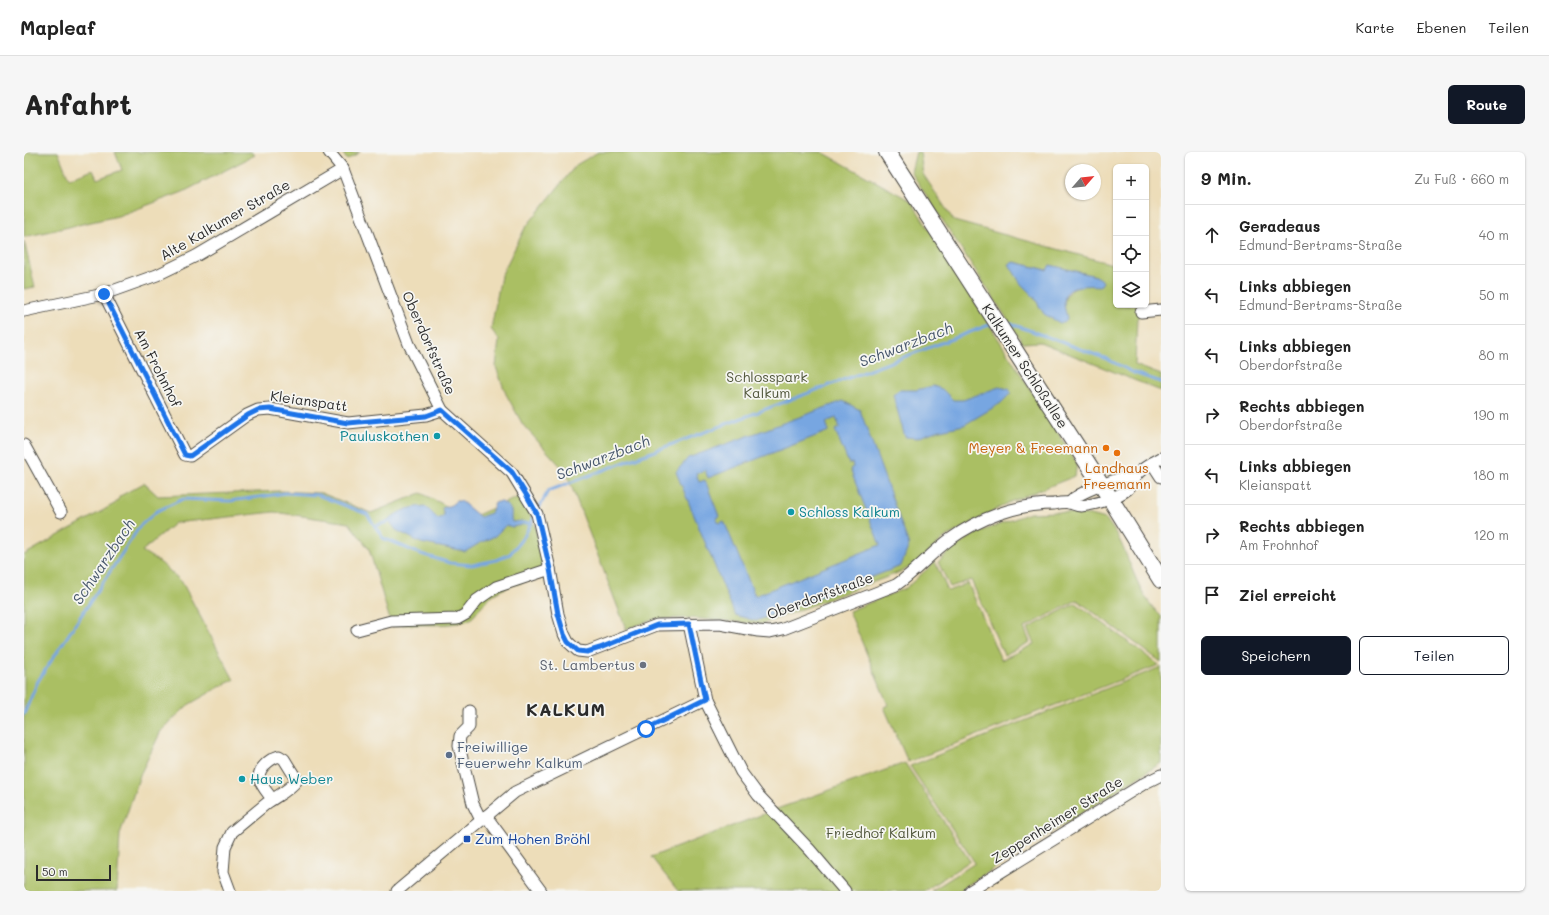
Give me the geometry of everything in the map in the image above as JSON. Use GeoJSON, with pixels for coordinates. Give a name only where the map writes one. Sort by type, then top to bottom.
{"type":"FeatureCollection","features":[{"type":"Feature","properties":{"kind":"main road","name":"Kalkumer Schloßallee"},"geometry":{"type":"LineString","coordinates":[[887,152],[1161,580]]}},
{"type":"Feature","properties":{"kind":"street","name":"Oberdorfstraße"},"geometry":{"type":"LineString","coordinates":[[329,152],[343,169],[409,344],[442,410],[512,472],[537,514],[550,569],[558,614],[568,642],[578,651],[587,652],[600,648],[657,625],[720,624],[770,632],[783,629],[896,585],[909,576],[949,540],[969,526],[1024,506],[1069,503],[1076,506],[1081,506],[1106,492]]}},
{"type":"Feature","properties":{"kind":"street","name":"Alte Kalkumer Straße"},"geometry":{"type":"LineString","coordinates":[[24,311],[104,294],[157,275],[196,256],[343,169]]}},
{"type":"Feature","properties":{"kind":"street","name":"Am Frohnhof"},"geometry":{"type":"LineString","coordinates":[[104,294],[185,455]]}},
{"type":"Feature","properties":{"kind":"street"},"geometry":{"type":"LineString","coordinates":[[1141,312],[1161,310]]}},
{"type":"Feature","properties":{"kind":"street","name":"Kleianspatt"},"geometry":{"type":"LineString","coordinates":[[185,455],[190,456],[248,415],[258,410],[270,409],[348,423],[426,416],[442,410]]}},
{"type":"Feature","properties":{"kind":"street"},"geometry":{"type":"LineString","coordinates":[[24,445],[61,512]]}},
{"type":"Feature","properties":{"kind":"street"},"geometry":{"type":"LineString","coordinates":[[1106,492],[1127,490],[1133,483],[1136,476],[1156,460],[1161,477]]}},
{"type":"Feature","properties":{"kind":"street"},"geometry":{"type":"LineString","coordinates":[[1106,492],[1125,476],[1136,476]]}},
{"type":"Feature","properties":{"kind":"street","name":"Oberdorfstraße"},"geometry":{"type":"LineString","coordinates":[[1069,503],[1076,497],[1106,492]]}},
{"type":"Feature","properties":{"kind":"street"},"geometry":{"type":"LineString","coordinates":[[357,630],[391,621],[457,619],[466,614],[477,600],[496,587],[550,569]]}},
{"type":"Feature","properties":{"kind":"street"},"geometry":{"type":"LineString","coordinates":[[689,624],[705,700],[741,772],[758,795],[810,850],[845,891]]}},
{"type":"Feature","properties":{"kind":"street"},"geometry":{"type":"LineString","coordinates":[[397,891],[515,792],[705,700]]}},
{"type":"Feature","properties":{"kind":"street"},"geometry":{"type":"LineString","coordinates":[[469,712],[469,727],[460,736],[459,746],[473,804],[541,891]]}},
{"type":"Feature","properties":{"kind":"street","name":"Zeppenheimer Straße"},"geometry":{"type":"LineString","coordinates":[[970,891],[1145,783],[1161,775]]}},
{"type":"Feature","properties":{"kind":"street"},"geometry":{"type":"LineString","coordinates":[[230,891],[223,872],[225,847],[232,832],[272,799]]}},
{"type":"Feature","properties":{"kind":"green space"},"geometry":{"type":"Polygon","coordinates":[[[24,152],[58,152],[69,179],[93,170],[97,179],[122,170],[115,152],[251,152],[255,155],[183,192],[118,216],[24,237],[24,152]]]}},
{"type":"Feature","properties":{"kind":"green space"},"geometry":{"type":"Polygon","coordinates":[[[342,152],[360,152],[347,160],[342,152]]]}},
{"type":"Feature","properties":{"kind":"green space","name":"Schlosspark Kalkum"},"geometry":{"type":"Polygon","coordinates":[[[598,152],[822,152],[911,201],[1077,463],[1075,476],[1010,502],[944,538],[915,565],[895,574],[762,624],[690,618],[655,619],[626,629],[566,472],[523,425],[506,394],[496,367],[499,340],[491,329],[501,276],[525,228],[576,165],[598,152]]]}},
{"type":"Feature","properties":{"kind":"green space"},"geometry":{"type":"Polygon","coordinates":[[[916,152],[920,152],[923,174],[954,221],[1113,264],[1113,308],[1139,308],[1139,317],[1137,318],[1135,365],[1161,375],[1161,391],[1040,342],[1023,343],[911,172],[916,152]],[[1014,262],[1025,286],[1034,297],[1044,314],[1065,310],[1064,305],[1068,294],[1074,289],[1086,284],[1096,276],[1050,265],[1047,270],[1014,262]]]}},
{"type":"Feature","properties":{"kind":"green space"},"geometry":{"type":"Polygon","coordinates":[[[24,241],[35,287],[24,289],[24,241]]]}},
{"type":"Feature","properties":{"kind":"green space"},"geometry":{"type":"Polygon","coordinates":[[[144,483],[158,496],[280,491],[321,493],[371,513],[421,493],[470,518],[523,495],[535,527],[547,576],[520,583],[494,594],[469,620],[454,624],[401,625],[392,627],[369,549],[349,523],[274,512],[175,523],[142,551],[161,563],[182,582],[234,680],[188,705],[161,731],[140,775],[120,834],[117,891],[24,891],[24,555],[116,503],[120,496],[144,483]]]}},
{"type":"Feature","properties":{"kind":"green space"},"geometry":{"type":"Polygon","coordinates":[[[1056,512],[1091,515],[1106,519],[1123,547],[1141,589],[1153,608],[1161,616],[1161,662],[1077,600],[1024,628],[1030,642],[1004,655],[971,580],[950,587],[938,562],[955,547],[977,533],[1030,513],[1056,512]]]}},
{"type":"Feature","properties":{"kind":"green space"},"geometry":{"type":"Polygon","coordinates":[[[935,562],[948,591],[968,583],[1001,660],[1034,644],[1027,629],[1076,603],[1159,665],[908,762],[884,707],[888,705],[849,611],[906,588],[935,562]]]}},
{"type":"Feature","properties":{"kind":"green space"},"geometry":{"type":"Polygon","coordinates":[[[1161,667],[1161,763],[958,891],[931,891],[975,863],[910,766],[1161,667]]]}},
{"type":"Feature","properties":{"kind":"green space","name":"Friedhof Kalkum"},"geometry":{"type":"Polygon","coordinates":[[[905,763],[970,861],[924,891],[678,891],[651,857],[774,810],[905,763]]]}},
{"type":"Feature","properties":{"kind":"water"},"geometry":{"type":"Polygon","coordinates":[[[1014,262],[1047,270],[1050,265],[1096,276],[1103,282],[1100,286],[1077,287],[1067,293],[1064,308],[1067,320],[1064,323],[1060,323],[1044,314],[1034,297],[1021,284],[1009,264],[1014,262]]]}},
{"type":"Feature","properties":{"kind":"water"},"geometry":{"type":"Polygon","coordinates":[[[933,386],[942,389],[953,400],[963,400],[999,387],[1009,389],[1011,393],[1001,403],[964,425],[936,431],[917,438],[905,437],[893,395],[899,390],[916,390],[933,386]]]}},
{"type":"Feature","properties":{"kind":"water"},"geometry":{"type":"Polygon","coordinates":[[[843,401],[860,410],[909,545],[901,566],[756,621],[735,615],[676,472],[688,458],[843,401]],[[836,418],[826,422],[829,431],[708,478],[705,470],[696,474],[699,482],[705,480],[719,516],[716,518],[719,523],[724,521],[755,596],[880,545],[850,469],[853,467],[852,463],[849,464],[835,430],[840,428],[836,418]]]}},
{"type":"Feature","properties":{"kind":"water"},"geometry":{"type":"Polygon","coordinates":[[[456,501],[461,501],[480,517],[491,513],[495,503],[500,501],[507,505],[510,510],[512,522],[522,521],[522,525],[512,527],[506,525],[495,536],[465,552],[421,543],[396,530],[391,523],[386,521],[404,510],[425,506],[438,519],[444,516],[442,508],[451,505],[456,501]]]}},
{"type":"Feature","properties":{"kind":"waterway","name":"Schwarzbach"},"geometry":{"type":"LineString","coordinates":[[1004,325],[1011,324],[1026,329],[1107,359],[1134,373],[1161,382]]}},
{"type":"Feature","properties":{"kind":"waterway","name":"Schwarzbach"},"geometry":{"type":"LineString","coordinates":[[538,510],[548,491],[989,325],[993,325]]}},
{"type":"Feature","properties":{"kind":"waterway","name":"Schwarzbach"},"geometry":{"type":"LineString","coordinates":[[24,714],[38,681],[140,526],[157,511],[183,499],[230,501],[286,493],[318,495],[367,514],[383,538],[418,553],[450,563],[472,565],[496,560],[510,554],[525,535],[534,516]]}},
{"type":"Feature","properties":{"kind":"waterway"},"geometry":{"type":"LineString","coordinates":[[375,526],[390,521]]}},
{"type":"Feature","properties":{"kind":"waterway"},"geometry":{"type":"LineString","coordinates":[[519,523],[531,523]]}},
{"type":"Feature","properties":{"kind":"place","name":"Pauluskothen"},"geometry":{"type":"Point","coordinates":[437,436]}},
{"type":"Feature","properties":{"kind":"place","name":"Meyer & Freemann"},"geometry":{"type":"Point","coordinates":[1106,448]}},
{"type":"Feature","properties":{"kind":"place","name":"Landhaus Freemann"},"geometry":{"type":"Point","coordinates":[1117,453]}},
{"type":"Feature","properties":{"kind":"place","name":"Schloss Kalkum"},"geometry":{"type":"Point","coordinates":[791,512]}},
{"type":"Feature","properties":{"kind":"place","name":"St. Lambertus"},"geometry":{"type":"Point","coordinates":[643,665]}},
{"type":"Feature","properties":{"kind":"place","name":"Freiwillige Feuerwehr Kalkum"},"geometry":{"type":"Point","coordinates":[449,755]}},
{"type":"Feature","properties":{"kind":"place","name":"Haus Weber"},"geometry":{"type":"Point","coordinates":[242,779]}},
{"type":"Feature","properties":{"kind":"place","name":"Zum Hohen Bröhl"},"geometry":{"type":"Point","coordinates":[467,839]}},
{"type":"Feature","properties":{"kind":"district","name":"KALKUM"},"geometry":{"type":"Point","coordinates":[566,710]}},
{"type":"Feature","properties":{"kind":"route"},"geometry":{"type":"LineString","coordinates":[[104,294],[185,455],[190,456],[248,415],[258,410],[270,409],[348,423],[426,416],[442,410],[512,472],[527,496],[537,514],[550,569],[558,614],[564,634],[568,642],[578,651],[587,652],[600,648],[657,625],[689,624],[705,700],[646,729]]}}]}
